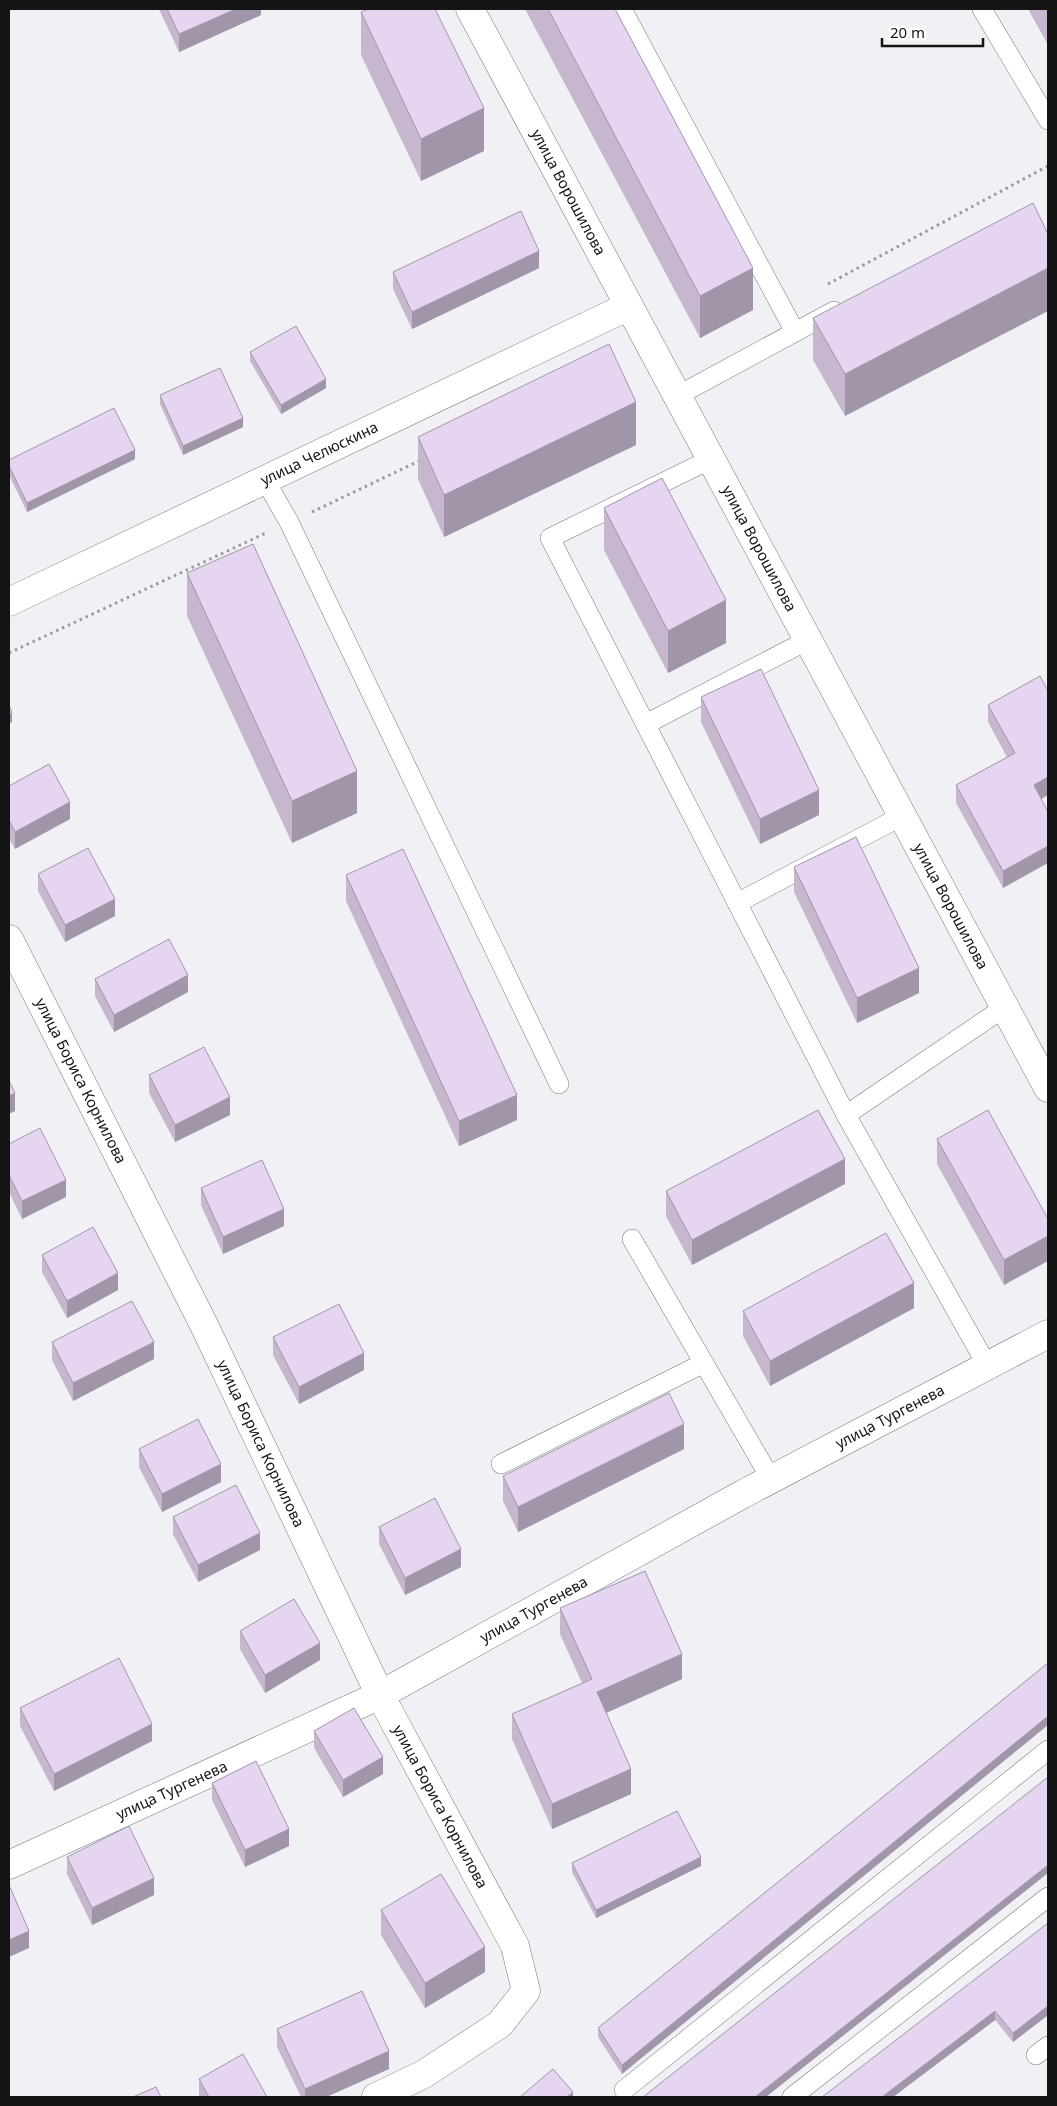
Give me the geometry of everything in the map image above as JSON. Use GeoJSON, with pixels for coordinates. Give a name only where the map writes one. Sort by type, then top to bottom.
{"type":"FeatureCollection","features":[{"type":"Feature","properties":{"kind":"street","name":"улица Ворошилова"},"geometry":{"type":"LineString","coordinates":[[470,9],[1048,1088]]}},
{"type":"Feature","properties":{"kind":"street","name":"улица Челюскина"},"geometry":{"type":"LineString","coordinates":[[9,602],[629,306]]}},
{"type":"Feature","properties":{"kind":"street","name":"улица Бориса Корнилова"},"geometry":{"type":"LineString","coordinates":[[9,939],[204,1325],[380,1695],[515,1946],[526,1991],[500,2024],[424,2074],[376,2097]]}},
{"type":"Feature","properties":{"kind":"street","name":"улица Тургенева"},"geometry":{"type":"LineString","coordinates":[[9,1865],[380,1695],[771,1480],[1048,1334]]}},
{"type":"Feature","properties":{"kind":"lane"},"geometry":{"type":"LineString","coordinates":[[622,9],[795,332]]}},
{"type":"Feature","properties":{"kind":"lane"},"geometry":{"type":"LineString","coordinates":[[982,9],[1048,120]]}},
{"type":"Feature","properties":{"kind":"lane"},"geometry":{"type":"LineString","coordinates":[[677,396],[846,305]]}},
{"type":"Feature","properties":{"kind":"lane"},"geometry":{"type":"LineString","coordinates":[[711,459],[550,538],[846,1115],[988,1366]]}},
{"type":"Feature","properties":{"kind":"lane"},"geometry":{"type":"LineString","coordinates":[[265,480],[290,522],[558,1084]]}},
{"type":"Feature","properties":{"kind":"lane"},"geometry":{"type":"LineString","coordinates":[[646,724],[808,640]]}},
{"type":"Feature","properties":{"kind":"lane"},"geometry":{"type":"LineString","coordinates":[[737,903],[902,816]]}},
{"type":"Feature","properties":{"kind":"lane"},"geometry":{"type":"LineString","coordinates":[[846,1115],[1005,1007]]}},
{"type":"Feature","properties":{"kind":"lane"},"geometry":{"type":"LineString","coordinates":[[632,1239],[771,1480]]}},
{"type":"Feature","properties":{"kind":"lane"},"geometry":{"type":"LineString","coordinates":[[501,1464],[704,1363]]}},
{"type":"Feature","properties":{"kind":"lane"},"geometry":{"type":"LineString","coordinates":[[624,2090],[1048,1750]]}},
{"type":"Feature","properties":{"kind":"lane"},"geometry":{"type":"LineString","coordinates":[[792,2097],[1048,1897]]}},
{"type":"Feature","properties":{"kind":"path"},"geometry":{"type":"LineString","coordinates":[[824,286],[1048,166]]}},
{"type":"Feature","properties":{"kind":"path"},"geometry":{"type":"LineString","coordinates":[[9,653],[421,460]]}},
{"type":"Feature","properties":{"kind":"building"},"geometry":{"type":"Polygon","coordinates":[[[167,9],[236,9],[179,34],[167,9]]]}},
{"type":"Feature","properties":{"kind":"building"},"geometry":{"type":"Polygon","coordinates":[[[369,9],[435,9],[484,108],[421,139],[361,12],[369,9]]]}},
{"type":"Feature","properties":{"kind":"building"},"geometry":{"type":"Polygon","coordinates":[[[548,9],[615,9],[753,268],[700,296],[548,9]]]}},
{"type":"Feature","properties":{"kind":"building"},"geometry":{"type":"Polygon","coordinates":[[[1033,203],[1048,234],[1048,268],[845,374],[813,318],[1033,203]]]}},
{"type":"Feature","properties":{"kind":"building"},"geometry":{"type":"Polygon","coordinates":[[[521,211],[539,251],[412,312],[393,272],[521,211]]]}},
{"type":"Feature","properties":{"kind":"building"},"geometry":{"type":"Polygon","coordinates":[[[296,326],[326,379],[281,405],[250,352],[296,326]]]}},
{"type":"Feature","properties":{"kind":"building"},"geometry":{"type":"Polygon","coordinates":[[[609,344],[636,402],[444,495],[418,437],[609,344]]]}},
{"type":"Feature","properties":{"kind":"building"},"geometry":{"type":"Polygon","coordinates":[[[220,368],[243,418],[183,446],[160,395],[220,368]]]}},
{"type":"Feature","properties":{"kind":"building"},"geometry":{"type":"Polygon","coordinates":[[[114,408],[135,450],[27,503],[9,466],[9,460],[114,408]]]}},
{"type":"Feature","properties":{"kind":"building"},"geometry":{"type":"Polygon","coordinates":[[[662,478],[726,600],[668,631],[604,508],[662,478]]]}},
{"type":"Feature","properties":{"kind":"building"},"geometry":{"type":"Polygon","coordinates":[[[253,544],[357,771],[292,801],[187,573],[253,544]]]}},
{"type":"Feature","properties":{"kind":"building"},"geometry":{"type":"Polygon","coordinates":[[[761,669],[819,790],[760,819],[701,697],[761,669]]]}},
{"type":"Feature","properties":{"kind":"building"},"geometry":{"type":"Polygon","coordinates":[[[1040,676],[1048,691],[1048,777],[1034,785],[1048,812],[1048,846],[1003,871],[956,785],[1015,753],[988,705],[1040,676]]]}},
{"type":"Feature","properties":{"kind":"building"},"geometry":{"type":"Polygon","coordinates":[[[49,764],[70,802],[15,832],[9,820],[9,786],[49,764]]]}},
{"type":"Feature","properties":{"kind":"building"},"geometry":{"type":"Polygon","coordinates":[[[856,837],[919,968],[857,998],[794,867],[856,837]]]}},
{"type":"Feature","properties":{"kind":"building"},"geometry":{"type":"Polygon","coordinates":[[[88,848],[115,899],[65,925],[38,874],[88,848]]]}},
{"type":"Feature","properties":{"kind":"building"},"geometry":{"type":"Polygon","coordinates":[[[403,849],[517,1095],[459,1121],[346,875],[403,849]]]}},
{"type":"Feature","properties":{"kind":"building"},"geometry":{"type":"Polygon","coordinates":[[[169,939],[188,975],[114,1015],[95,979],[169,939]]]}},
{"type":"Feature","properties":{"kind":"building"},"geometry":{"type":"Polygon","coordinates":[[[204,1047],[230,1097],[175,1125],[149,1075],[204,1047]]]}},
{"type":"Feature","properties":{"kind":"building"},"geometry":{"type":"Polygon","coordinates":[[[9,1081],[15,1093],[9,1096],[9,1081]]]}},
{"type":"Feature","properties":{"kind":"building"},"geometry":{"type":"Polygon","coordinates":[[[818,1110],[845,1159],[692,1240],[666,1191],[818,1110]]]}},
{"type":"Feature","properties":{"kind":"building"},"geometry":{"type":"Polygon","coordinates":[[[988,1110],[1048,1219],[1048,1236],[1004,1260],[937,1139],[988,1110]]]}},
{"type":"Feature","properties":{"kind":"building"},"geometry":{"type":"Polygon","coordinates":[[[40,1128],[66,1180],[22,1201],[9,1175],[9,1144],[40,1128]]]}},
{"type":"Feature","properties":{"kind":"building"},"geometry":{"type":"Polygon","coordinates":[[[262,1160],[284,1209],[223,1237],[201,1188],[262,1160]]]}},
{"type":"Feature","properties":{"kind":"building"},"geometry":{"type":"Polygon","coordinates":[[[93,1227],[118,1273],[67,1301],[42,1255],[93,1227]]]}},
{"type":"Feature","properties":{"kind":"building"},"geometry":{"type":"Polygon","coordinates":[[[886,1233],[914,1283],[770,1361],[743,1311],[886,1233]]]}},
{"type":"Feature","properties":{"kind":"building"},"geometry":{"type":"Polygon","coordinates":[[[132,1301],[154,1342],[73,1383],[52,1342],[132,1301]]]}},
{"type":"Feature","properties":{"kind":"building"},"geometry":{"type":"Polygon","coordinates":[[[339,1304],[364,1353],[299,1387],[273,1337],[339,1304]]]}},
{"type":"Feature","properties":{"kind":"building"},"geometry":{"type":"Polygon","coordinates":[[[669,1393],[684,1424],[518,1507],[503,1476],[669,1393]]]}},
{"type":"Feature","properties":{"kind":"building"},"geometry":{"type":"Polygon","coordinates":[[[198,1419],[221,1464],[162,1494],[139,1449],[198,1419]]]}},
{"type":"Feature","properties":{"kind":"building"},"geometry":{"type":"Polygon","coordinates":[[[236,1485],[260,1533],[198,1565],[173,1517],[236,1485]]]}},
{"type":"Feature","properties":{"kind":"building"},"geometry":{"type":"Polygon","coordinates":[[[435,1498],[461,1549],[405,1578],[379,1527],[435,1498]]]}},
{"type":"Feature","properties":{"kind":"building"},"geometry":{"type":"Polygon","coordinates":[[[645,1571],[682,1654],[597,1692],[631,1769],[552,1804],[512,1714],[592,1679],[560,1608],[645,1571]]]}},
{"type":"Feature","properties":{"kind":"building"},"geometry":{"type":"Polygon","coordinates":[[[294,1599],[320,1643],[265,1675],[240,1631],[294,1599]]]}},
{"type":"Feature","properties":{"kind":"building"},"geometry":{"type":"Polygon","coordinates":[[[119,1658],[152,1724],[54,1774],[20,1708],[119,1658]]]}},
{"type":"Feature","properties":{"kind":"building"},"geometry":{"type":"Polygon","coordinates":[[[1048,1663],[1048,1716],[622,2065],[598,2028],[1048,1663]]]}},
{"type":"Feature","properties":{"kind":"building"},"geometry":{"type":"Polygon","coordinates":[[[354,1708],[383,1757],[343,1780],[314,1731],[354,1708]]]}},
{"type":"Feature","properties":{"kind":"building"},"geometry":{"type":"Polygon","coordinates":[[[256,1761],[289,1829],[245,1850],[212,1783],[256,1761]]]}},
{"type":"Feature","properties":{"kind":"building"},"geometry":{"type":"Polygon","coordinates":[[[1048,1777],[1048,1865],[755,2097],[643,2097],[1048,1777]]]}},
{"type":"Feature","properties":{"kind":"building"},"geometry":{"type":"Polygon","coordinates":[[[677,1811],[701,1857],[596,1910],[572,1863],[677,1811]]]}},
{"type":"Feature","properties":{"kind":"building"},"geometry":{"type":"Polygon","coordinates":[[[129,1826],[154,1878],[92,1908],[67,1857],[129,1826]]]}},
{"type":"Feature","properties":{"kind":"building"},"geometry":{"type":"Polygon","coordinates":[[[441,1874],[485,1947],[425,1983],[381,1910],[441,1874]]]}},
{"type":"Feature","properties":{"kind":"building"},"geometry":{"type":"Polygon","coordinates":[[[9,1885],[29,1931],[9,1940],[9,1885]]]}},
{"type":"Feature","properties":{"kind":"building"},"geometry":{"type":"Polygon","coordinates":[[[1048,1923],[1048,2006],[1013,2033],[995,2011],[882,2097],[822,2097],[1048,1923]]]}},
{"type":"Feature","properties":{"kind":"building"},"geometry":{"type":"Polygon","coordinates":[[[362,1991],[389,2051],[305,2089],[277,2029],[362,1991]]]}},
{"type":"Feature","properties":{"kind":"building"},"geometry":{"type":"Polygon","coordinates":[[[243,2054],[267,2097],[209,2097],[199,2079],[243,2054]]]}},
{"type":"Feature","properties":{"kind":"building"},"geometry":{"type":"Polygon","coordinates":[[[553,2069],[573,2092],[567,2097],[520,2097],[553,2069]]]}},
{"type":"Feature","properties":{"kind":"building"},"geometry":{"type":"Polygon","coordinates":[[[156,2087],[161,2097],[133,2097],[156,2087]]]}}]}
